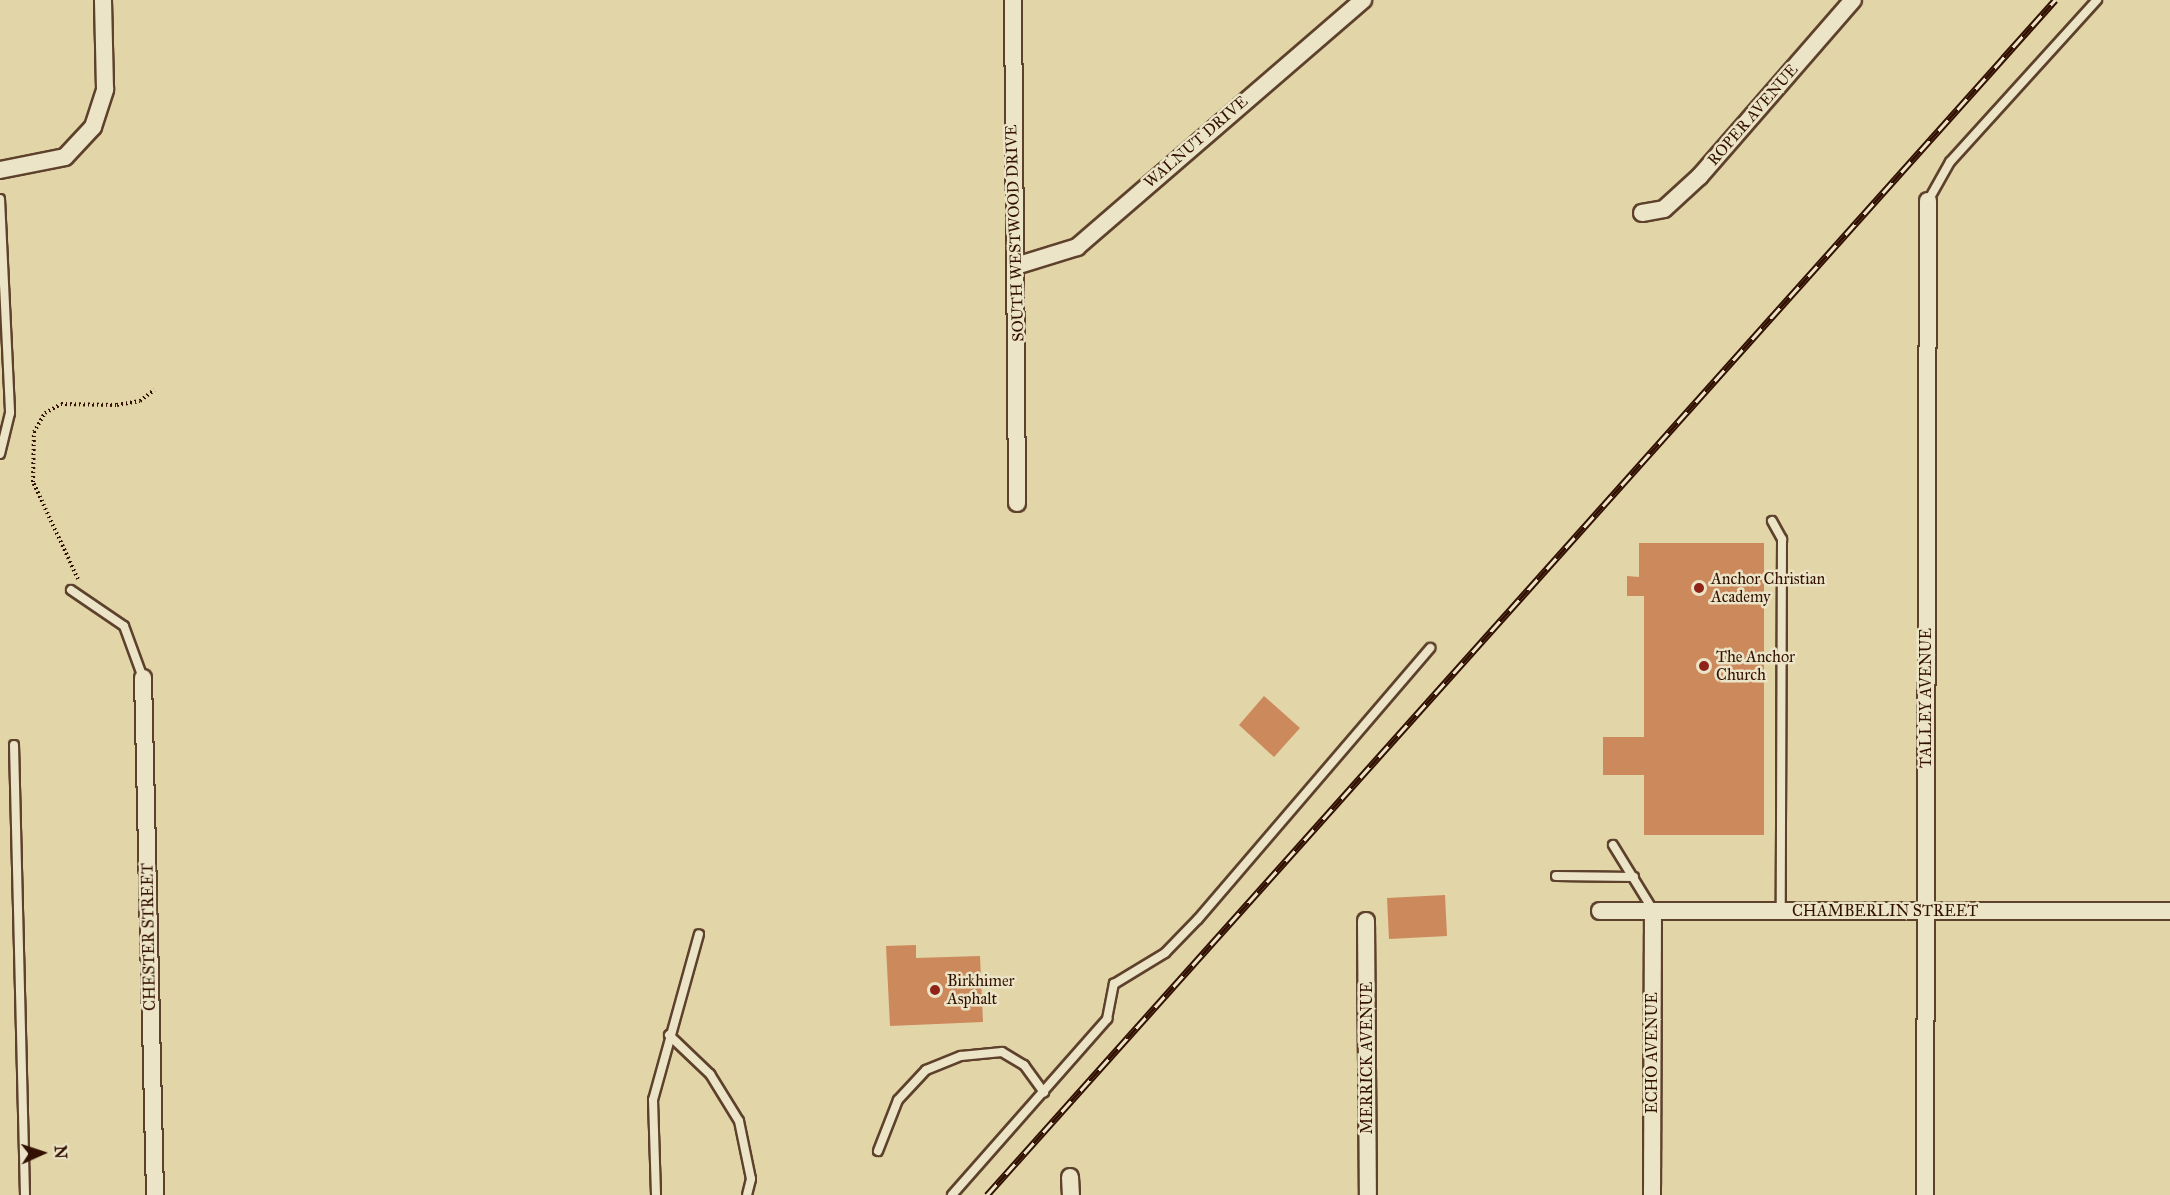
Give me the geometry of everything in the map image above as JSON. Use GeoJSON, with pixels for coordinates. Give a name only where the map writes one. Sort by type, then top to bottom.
{"type":"FeatureCollection","features":[{"type":"Feature","properties":{"kind":"street"},"geometry":{"type":"LineString","coordinates":[[0,170],[65,157],[93,127],[105,89],[103,0]]}},
{"type":"Feature","properties":{"kind":"street","name":"SOUTH WESTWOOD DRIVE"},"geometry":{"type":"LineString","coordinates":[[1013,0],[1011,179],[1019,265],[1017,502]]}},
{"type":"Feature","properties":{"kind":"street"},"geometry":{"type":"LineString","coordinates":[[1335,21],[1337,0]]}},
{"type":"Feature","properties":{"kind":"street","name":"WALNUT DRIVE"},"geometry":{"type":"LineString","coordinates":[[1019,265],[1077,247],[1335,21],[1364,0]]}},
{"type":"Feature","properties":{"kind":"street","name":"ROPER AVENUE"},"geometry":{"type":"LineString","coordinates":[[1642,213],[1664,209],[1700,176],[1853,0]]}},
{"type":"Feature","properties":{"kind":"street","name":"TALLEY AVENUE"},"geometry":{"type":"LineString","coordinates":[[1925,1195],[1928,201]]}},
{"type":"Feature","properties":{"kind":"street","name":"CHESTER STREET"},"geometry":{"type":"LineString","coordinates":[[143,678],[155,1195]]}},
{"type":"Feature","properties":{"kind":"street","name":"CHAMBERLIN STREET"},"geometry":{"type":"LineString","coordinates":[[1600,911],[2170,911]]}},
{"type":"Feature","properties":{"kind":"street","name":"ECHO AVENUE"},"geometry":{"type":"LineString","coordinates":[[1652,1195],[1653,911]]}},
{"type":"Feature","properties":{"kind":"street","name":"MERRICK AVENUE"},"geometry":{"type":"LineString","coordinates":[[1366,921],[1368,1195]]}},
{"type":"Feature","properties":{"kind":"street"},"geometry":{"type":"LineString","coordinates":[[1070,1176],[1071,1195]]}},
{"type":"Feature","properties":{"kind":"lane"},"geometry":{"type":"LineString","coordinates":[[1928,201],[1950,162],[2097,0]]}},
{"type":"Feature","properties":{"kind":"lane"},"geometry":{"type":"LineString","coordinates":[[0,199],[10,413],[0,454]]}},
{"type":"Feature","properties":{"kind":"lane"},"geometry":{"type":"LineString","coordinates":[[1772,521],[1782,539],[1781,910]]}},
{"type":"Feature","properties":{"kind":"lane"},"geometry":{"type":"LineString","coordinates":[[71,590],[124,626],[143,678]]}},
{"type":"Feature","properties":{"kind":"lane"},"geometry":{"type":"LineString","coordinates":[[952,1195],[1107,1019],[1114,984],[1165,953],[1190,927],[1430,648]]}},
{"type":"Feature","properties":{"kind":"lane"},"geometry":{"type":"LineString","coordinates":[[14,745],[25,1195]]}},
{"type":"Feature","properties":{"kind":"lane"},"geometry":{"type":"LineString","coordinates":[[1613,845],[1653,911]]}},
{"type":"Feature","properties":{"kind":"lane"},"geometry":{"type":"LineString","coordinates":[[1556,876],[1634,877]]}},
{"type":"Feature","properties":{"kind":"lane"},"geometry":{"type":"LineString","coordinates":[[656,1195],[653,1100],[669,1035],[699,934]]}},
{"type":"Feature","properties":{"kind":"lane"},"geometry":{"type":"LineString","coordinates":[[669,1035],[710,1074],[739,1121],[751,1179],[747,1195]]}},
{"type":"Feature","properties":{"kind":"lane"},"geometry":{"type":"LineString","coordinates":[[878,1151],[898,1100],[926,1070],[961,1056],[1002,1052],[1024,1065],[1044,1093]]}},
{"type":"Feature","properties":{"kind":"path"},"geometry":{"type":"LineString","coordinates":[[71,590],[81,575],[70,567],[33,482],[30,449],[39,422],[53,407],[117,405],[140,401],[154,390]]}},
{"type":"Feature","properties":{"kind":"building","name":"The Anchor Church"},"geometry":{"type":"Polygon","coordinates":[[[1639,543],[1764,543],[1764,835],[1644,835],[1644,775],[1603,775],[1603,737],[1644,737],[1644,596],[1627,596],[1627,576],[1639,577],[1639,543]]]}},
{"type":"Feature","properties":{"kind":"building"},"geometry":{"type":"Polygon","coordinates":[[[1264,696],[1300,728],[1274,757],[1239,725],[1264,696]]]}},
{"type":"Feature","properties":{"kind":"building"},"geometry":{"type":"Polygon","coordinates":[[[1445,895],[1447,936],[1389,939],[1387,898],[1445,895]]]}},
{"type":"Feature","properties":{"kind":"building","name":"Birkhimer Asphalt"},"geometry":{"type":"Polygon","coordinates":[[[916,945],[916,958],[980,956],[983,1022],[890,1026],[886,946],[916,945]]]}},
{"type":"Feature","properties":{"kind":"railway"},"geometry":{"type":"LineString","coordinates":[[987,1195],[2055,0]]}},
{"type":"Feature","properties":{"kind":"place","name":"Anchor Christian Academy"},"geometry":{"type":"Point","coordinates":[1699,588]}},
{"type":"Feature","properties":{"kind":"place","name":"The Anchor Church"},"geometry":{"type":"Point","coordinates":[1704,666]}},
{"type":"Feature","properties":{"kind":"place","name":"Birkhimer Asphalt"},"geometry":{"type":"Point","coordinates":[935,990]}}]}
